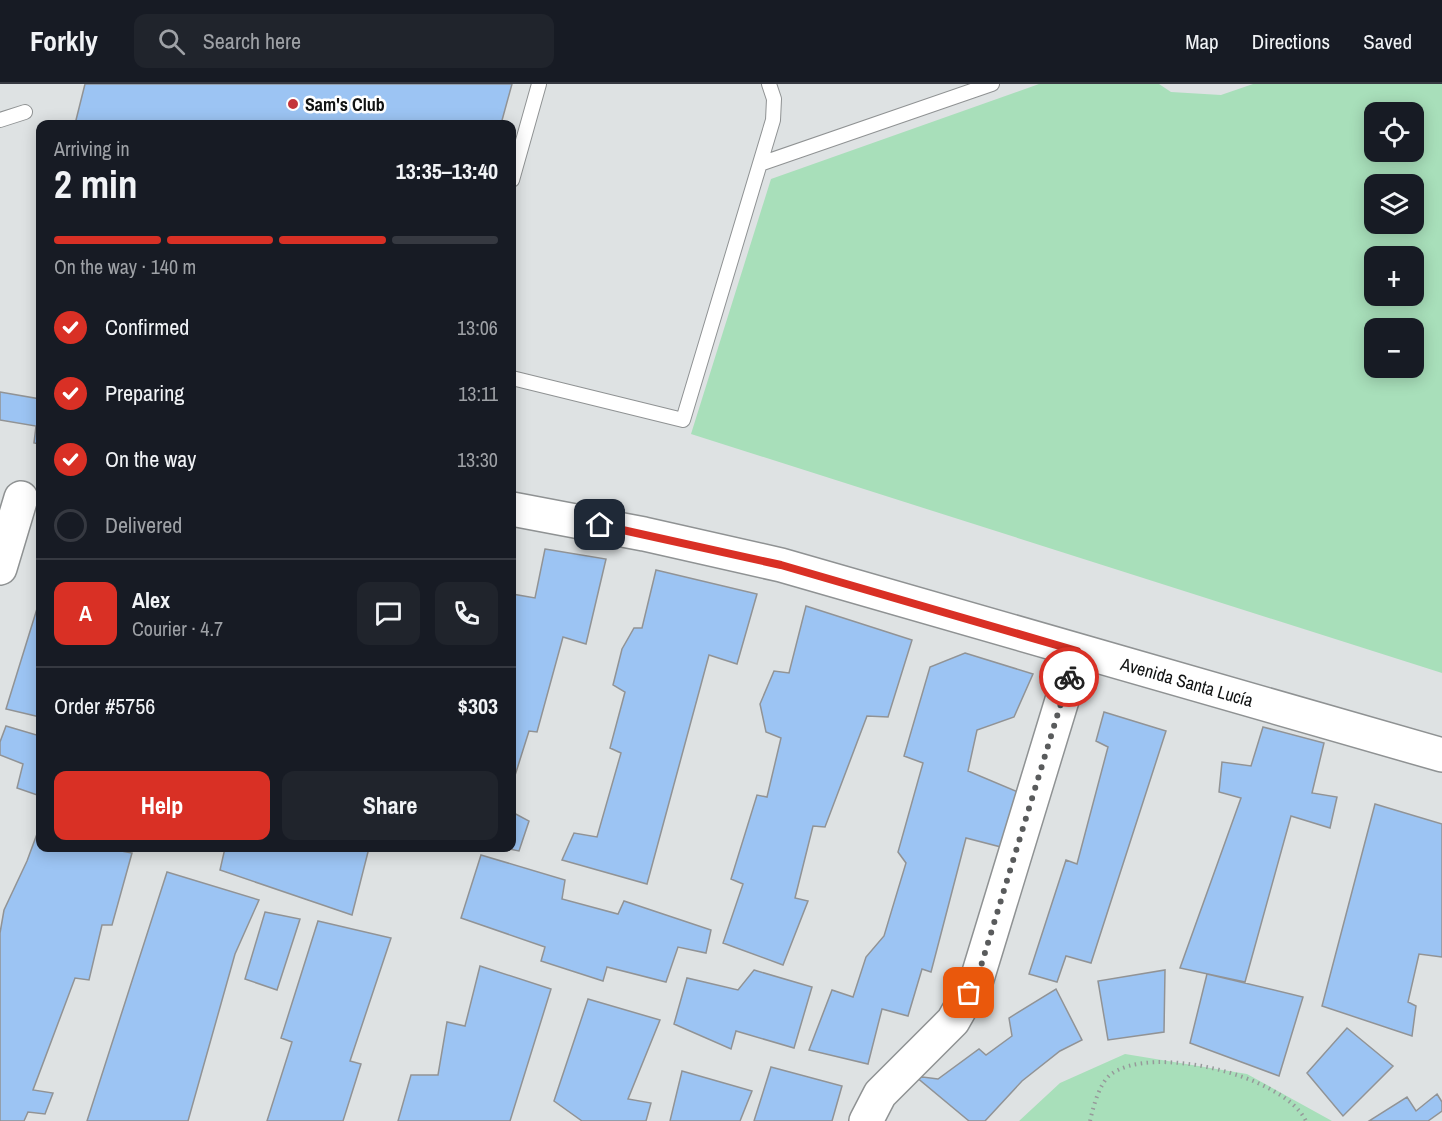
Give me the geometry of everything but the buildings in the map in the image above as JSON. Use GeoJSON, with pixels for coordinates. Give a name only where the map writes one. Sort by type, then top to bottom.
{"type":"FeatureCollection","features":[{"type":"Feature","properties":{"kind":"street"},"geometry":{"type":"LineString","coordinates":[[0,568],[20,497]]}},
{"type":"Feature","properties":{"kind":"street","name":"Avenida Santa Lucía"},"geometry":{"type":"LineString","coordinates":[[516,510],[644,534],[781,565],[1442,755]]}},
{"type":"Feature","properties":{"kind":"street"},"geometry":{"type":"LineString","coordinates":[[866,1121],[880,1094],[953,1021],[977,979],[1077,651]]}},
{"type":"Feature","properties":{"kind":"lane"},"geometry":{"type":"LineString","coordinates":[[516,166],[539,84]]}},
{"type":"Feature","properties":{"kind":"lane"},"geometry":{"type":"LineString","coordinates":[[516,379],[683,420],[772,120],[774,99],[768,84]]}},
{"type":"Feature","properties":{"kind":"lane"},"geometry":{"type":"LineString","coordinates":[[760,164],[992,84]]}},
{"type":"Feature","properties":{"kind":"lane"},"geometry":{"type":"LineString","coordinates":[[0,120],[24,112]]}},
{"type":"Feature","properties":{"kind":"path"},"geometry":{"type":"LineString","coordinates":[[1090,1121],[1095,1100],[1108,1076],[1129,1066],[1149,1061],[1213,1068],[1268,1087],[1287,1101],[1306,1121]]}},
{"type":"Feature","properties":{"kind":"green space"},"geometry":{"type":"Polygon","coordinates":[[[1039,84],[1159,84],[1171,92],[1221,95],[1253,84],[1442,84],[1442,673],[691,434],[771,179],[1039,84]]]}},
{"type":"Feature","properties":{"kind":"green space"},"geometry":{"type":"Polygon","coordinates":[[[1125,1054],[1247,1074],[1332,1121],[1019,1121],[1060,1083],[1125,1054]]]}},
{"type":"Feature","properties":{"kind":"way so far"},"geometry":{"type":"LineString","coordinates":[[969,993],[977,979],[1069,677]]}},
{"type":"Feature","properties":{"kind":"place","name":"Sam's Club"},"geometry":{"type":"Point","coordinates":[293,104]}},
{"type":"Feature","properties":{"kind":"route"},"geometry":{"type":"LineString","coordinates":[[600,525],[781,565],[1077,651],[1069,677]]}}]}
